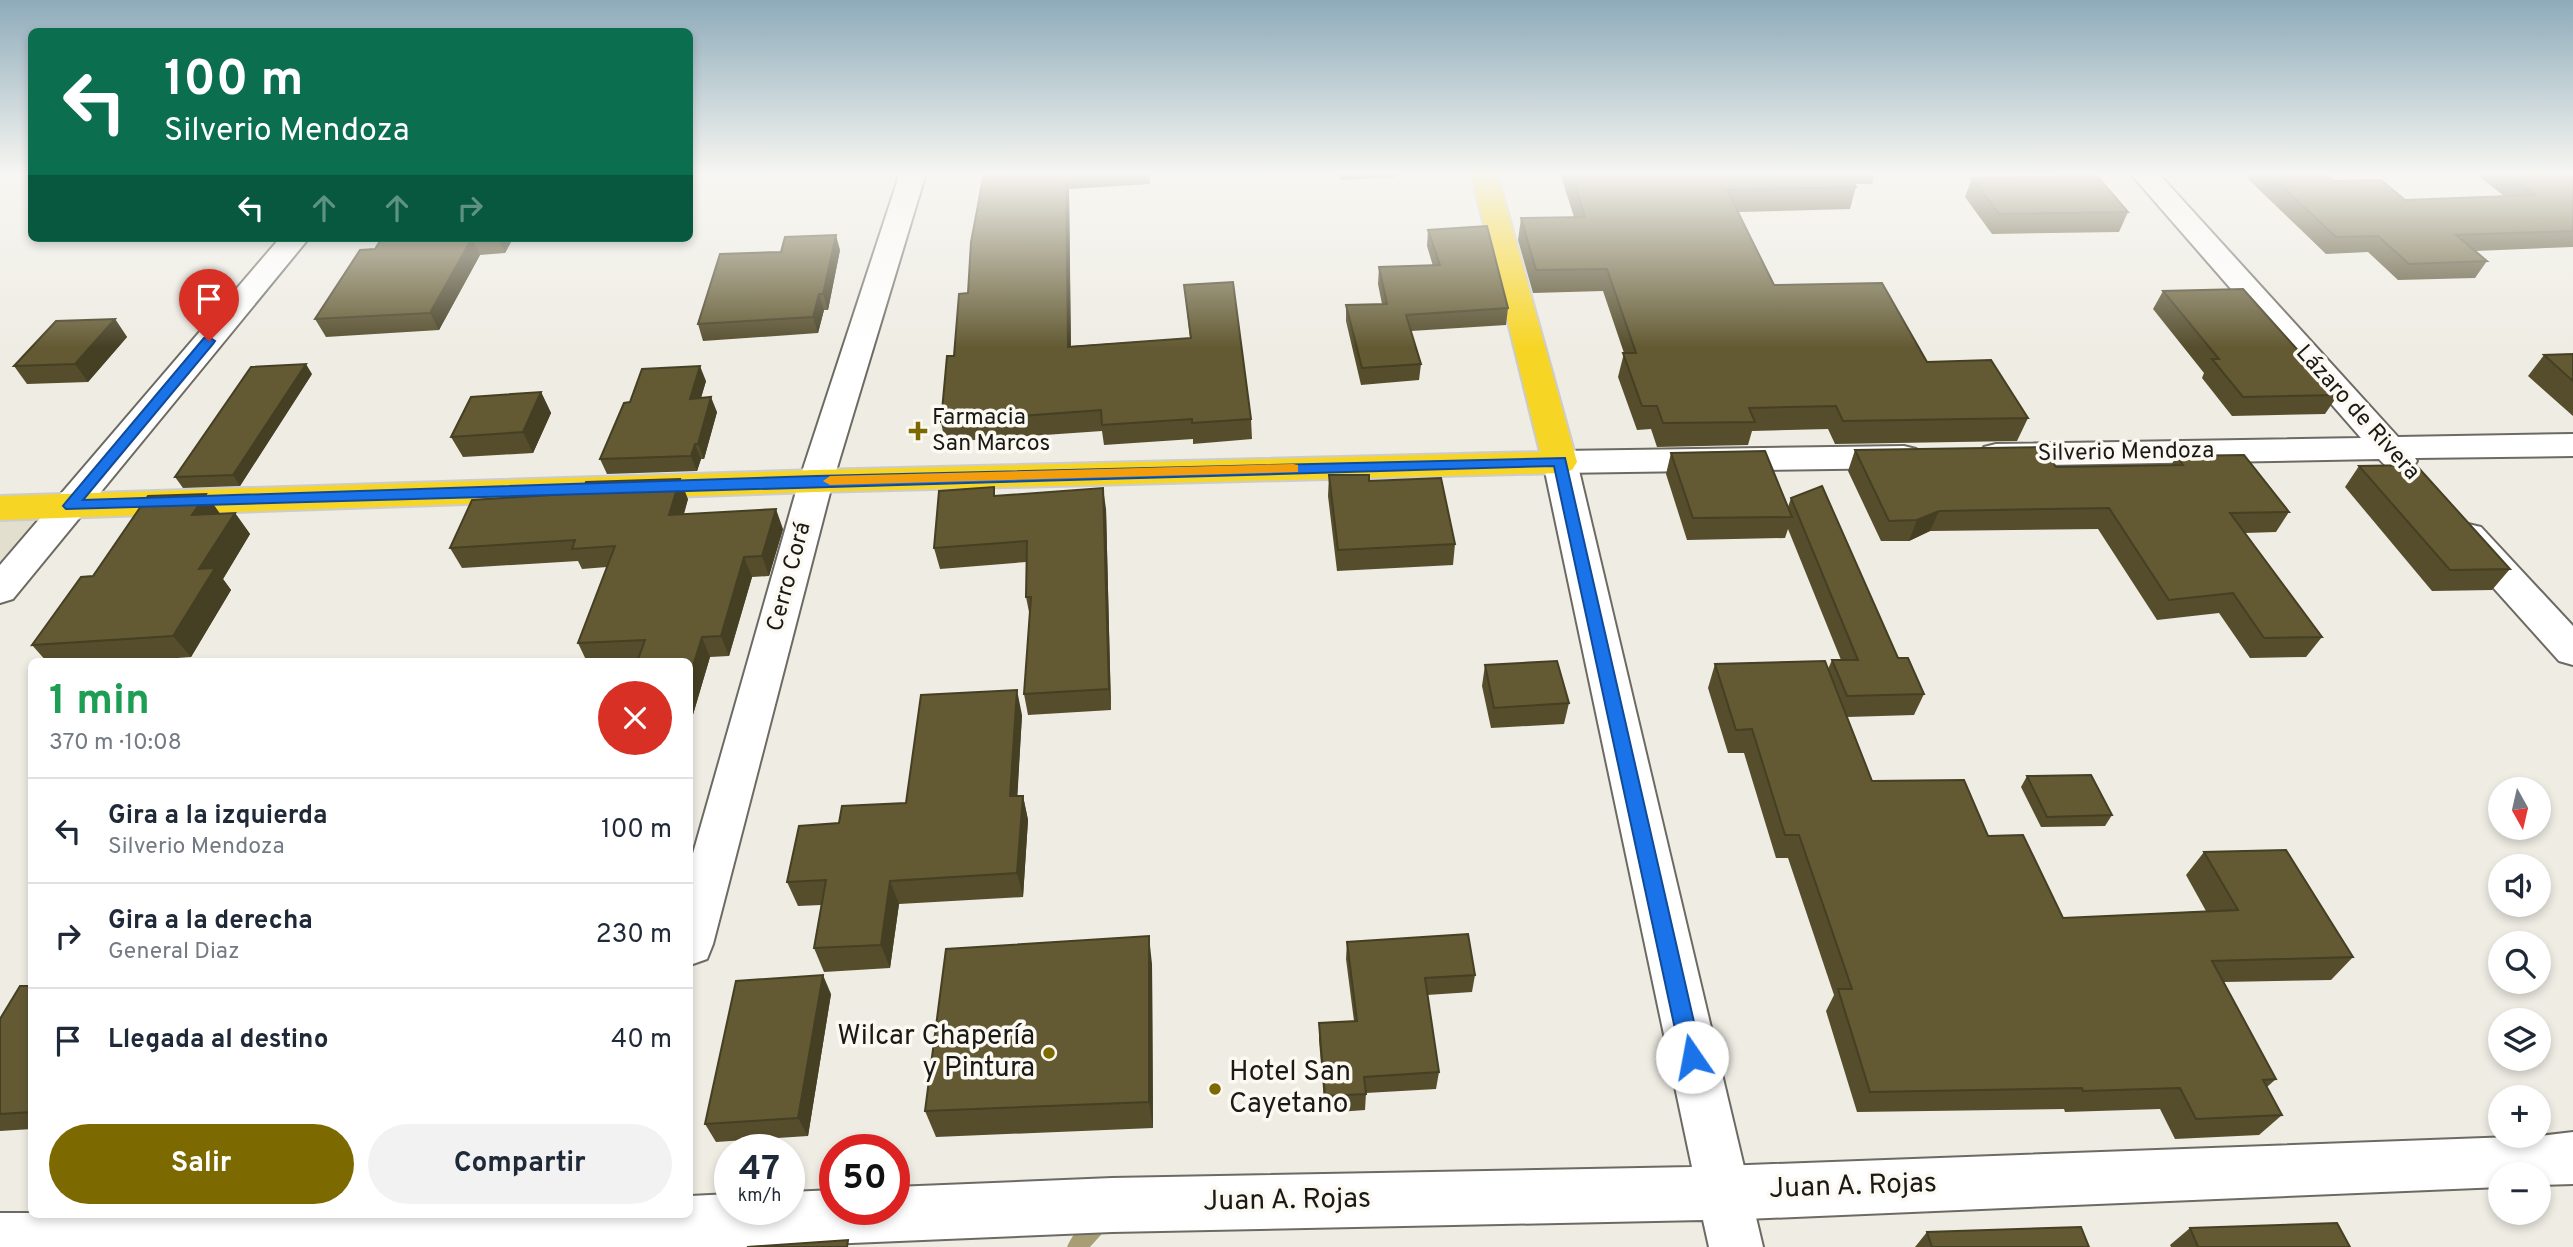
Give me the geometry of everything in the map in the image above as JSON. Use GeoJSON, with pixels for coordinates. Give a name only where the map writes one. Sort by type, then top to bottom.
{"type":"FeatureCollection","features":[{"type":"Feature","properties":{"kind":"highway"},"geometry":{"type":"LineString","coordinates":[[1499,231],[1560,462]]}},
{"type":"Feature","properties":{"kind":"highway","name":"Silverio Mendoza"},"geometry":{"type":"LineString","coordinates":[[0,508],[816,481],[1560,462]]}},
{"type":"Feature","properties":{"kind":"street","name":"Cerro Corá"},"geometry":{"type":"LineString","coordinates":[[693,933],[816,481],[895,231]]}},
{"type":"Feature","properties":{"kind":"street","name":"Lázaro de Rivera"},"geometry":{"type":"LineString","coordinates":[[2195,231],[2389,450],[2573,651]]}},
{"type":"Feature","properties":{"kind":"street"},"geometry":{"type":"LineString","coordinates":[[0,590],[292,242]]}},
{"type":"Feature","properties":{"kind":"street","name":"Silverio Mendoza"},"geometry":{"type":"LineString","coordinates":[[1560,462],[2573,445]]}},
{"type":"Feature","properties":{"kind":"street"},"geometry":{"type":"LineString","coordinates":[[1560,462],[1735,1247]]}},
{"type":"Feature","properties":{"kind":"street","name":"Juan A. Rojas"},"geometry":{"type":"LineString","coordinates":[[0,1240],[611,1229],[1112,1205],[1721,1193],[2573,1158]]}},
{"type":"Feature","properties":{"kind":"shaded area"},"geometry":{"type":"Polygon","coordinates":[[[53,513],[0,572],[0,514],[53,513]]]}},
{"type":"Feature","properties":{"kind":"building"},"geometry":{"type":"Polygon","coordinates":[[[973,231],[1067,231],[1068,347],[1191,338],[1184,285],[1233,282],[1251,419],[1192,423],[1192,419],[1102,425],[1101,410],[941,422],[947,356],[954,356],[959,294],[968,293],[973,231]]]}},
{"type":"Feature","properties":{"kind":"building"},"geometry":{"type":"Polygon","coordinates":[[[1428,231],[1488,231],[1508,308],[1406,315],[1421,364],[1362,368],[1346,305],[1387,304],[1379,267],[1440,265],[1428,231]]]}},
{"type":"Feature","properties":{"kind":"building"},"geometry":{"type":"Polygon","coordinates":[[[1525,231],[1747,231],[1774,285],[1882,283],[1927,362],[1991,360],[2028,418],[1843,421],[1836,406],[1749,408],[1755,422],[1663,423],[1657,406],[1642,406],[1623,353],[1636,353],[1607,269],[1536,270],[1525,231]]]}},
{"type":"Feature","properties":{"kind":"building"},"geometry":{"type":"Polygon","coordinates":[[[2330,231],[2567,231],[2456,235],[2487,261],[2409,264],[2378,236],[2336,237],[2330,231]]]}},
{"type":"Feature","properties":{"kind":"building"},"geometry":{"type":"Polygon","coordinates":[[[836,235],[823,294],[819,294],[813,317],[698,324],[720,254],[781,252],[785,237],[836,235]]]}},
{"type":"Feature","properties":{"kind":"building"},"geometry":{"type":"Polygon","coordinates":[[[379,242],[470,242],[430,313],[315,319],[360,250],[375,249],[379,242]]]}},
{"type":"Feature","properties":{"kind":"building"},"geometry":{"type":"Polygon","coordinates":[[[2243,289],[2338,395],[2243,397],[2212,359],[2219,359],[2163,291],[2243,289]]]}},
{"type":"Feature","properties":{"kind":"building"},"geometry":{"type":"Polygon","coordinates":[[[115,319],[75,364],[14,366],[56,321],[115,319]]]}},
{"type":"Feature","properties":{"kind":"building"},"geometry":{"type":"Polygon","coordinates":[[[2573,354],[2573,381],[2544,355],[2573,354]]]}},
{"type":"Feature","properties":{"kind":"building"},"geometry":{"type":"Polygon","coordinates":[[[306,364],[233,475],[175,477],[251,367],[306,364]]]}},
{"type":"Feature","properties":{"kind":"building"},"geometry":{"type":"Polygon","coordinates":[[[700,366],[690,399],[711,397],[698,444],[695,444],[691,456],[600,459],[624,403],[630,402],[642,369],[700,366]]]}},
{"type":"Feature","properties":{"kind":"building"},"geometry":{"type":"Polygon","coordinates":[[[541,392],[523,432],[451,437],[471,397],[541,392]]]}},
{"type":"Feature","properties":{"kind":"building"},"geometry":{"type":"Polygon","coordinates":[[[2043,447],[2056,467],[2183,465],[2177,456],[2244,455],[2289,512],[2230,513],[2322,637],[2264,638],[2233,593],[2169,600],[2109,508],[1939,511],[1917,520],[1889,521],[1855,450],[2043,447]]]}},
{"type":"Feature","properties":{"kind":"building"},"geometry":{"type":"Polygon","coordinates":[[[1765,451],[1792,517],[1693,518],[1671,453],[1765,451]]]}},
{"type":"Feature","properties":{"kind":"building"},"geometry":{"type":"Polygon","coordinates":[[[2416,465],[2510,569],[2450,570],[2359,466],[2416,465]]]}},
{"type":"Feature","properties":{"kind":"building"},"geometry":{"type":"Polygon","coordinates":[[[1329,475],[1369,475],[1369,481],[1441,478],[1455,544],[1338,550],[1329,475]]]}},
{"type":"Feature","properties":{"kind":"building"},"geometry":{"type":"Polygon","coordinates":[[[680,479],[669,515],[776,509],[762,556],[744,557],[721,636],[702,637],[693,666],[693,658],[638,658],[645,640],[578,643],[615,546],[572,549],[575,540],[450,548],[472,500],[582,493],[586,482],[680,479]]]}},
{"type":"Feature","properties":{"kind":"building"},"geometry":{"type":"Polygon","coordinates":[[[1822,486],[1898,658],[1908,658],[1924,694],[1847,696],[1832,660],[1858,660],[1791,498],[1822,486]]]}},
{"type":"Feature","properties":{"kind":"building"},"geometry":{"type":"Polygon","coordinates":[[[994,487],[994,496],[1103,488],[1109,689],[1024,694],[1031,597],[1026,597],[1027,541],[934,548],[939,491],[994,487]]]}},
{"type":"Feature","properties":{"kind":"building"},"geometry":{"type":"Polygon","coordinates":[[[206,494],[192,515],[235,513],[199,569],[215,568],[173,636],[32,645],[81,577],[93,576],[148,496],[206,494]]]}},
{"type":"Feature","properties":{"kind":"building"},"geometry":{"type":"Polygon","coordinates":[[[1557,661],[1569,703],[1494,708],[1485,665],[1557,661]]]}},
{"type":"Feature","properties":{"kind":"building"},"geometry":{"type":"Polygon","coordinates":[[[1825,661],[1872,781],[1964,780],[1988,836],[2023,835],[2063,918],[2238,910],[2204,852],[2286,850],[2353,957],[2212,961],[2276,1079],[2263,1080],[2282,1115],[2196,1119],[2180,1088],[1870,1092],[1838,989],[1852,989],[1799,835],[1785,835],[1752,729],[1736,730],[1715,664],[1825,661]]]}},
{"type":"Feature","properties":{"kind":"building"},"geometry":{"type":"Polygon","coordinates":[[[1017,690],[1010,796],[1023,796],[1017,873],[890,881],[881,945],[814,948],[826,880],[787,882],[799,826],[839,823],[842,806],[906,803],[921,695],[1017,690]]]}},
{"type":"Feature","properties":{"kind":"building"},"geometry":{"type":"Polygon","coordinates":[[[2091,775],[2112,815],[2047,817],[2027,776],[2091,775]]]}},
{"type":"Feature","properties":{"kind":"building"},"geometry":{"type":"Polygon","coordinates":[[[1468,934],[1475,975],[1425,978],[1439,1072],[1364,1077],[1366,1094],[1325,1096],[1319,1023],[1357,1021],[1347,942],[1468,934]]]}},
{"type":"Feature","properties":{"kind":"building","name":"Wilcar Chapería y Pintura"},"geometry":{"type":"Polygon","coordinates":[[[1149,936],[1149,1102],[925,1111],[946,949],[1149,936]]]}},
{"type":"Feature","properties":{"kind":"building"},"geometry":{"type":"Polygon","coordinates":[[[823,975],[798,1118],[705,1124],[736,981],[823,975]]]}},
{"type":"Feature","properties":{"kind":"building"},"geometry":{"type":"Polygon","coordinates":[[[20,986],[28,986],[28,1112],[0,1114],[0,1019],[20,986]]]}},
{"type":"Feature","properties":{"kind":"building"},"geometry":{"type":"Polygon","coordinates":[[[2337,1223],[2350,1247],[2198,1247],[2190,1228],[2337,1223]]]}},
{"type":"Feature","properties":{"kind":"building"},"geometry":{"type":"Polygon","coordinates":[[[2081,1227],[2089,1247],[1932,1247],[1927,1232],[2081,1227]]]}},
{"type":"Feature","properties":{"kind":"building"},"geometry":{"type":"Polygon","coordinates":[[[848,1240],[847,1247],[747,1247],[848,1240]]]}},
{"type":"Feature","properties":{"kind":"waterway"},"geometry":{"type":"LineString","coordinates":[[1077,1247],[1101,1220]]}},
{"type":"Feature","properties":{"kind":"slow traffic"},"geometry":{"type":"LineString","coordinates":[[830,481],[1293,469]]}},
{"type":"Feature","properties":{"kind":"place","name":"Farmacia San Marcos"},"geometry":{"type":"Point","coordinates":[918,431]}},
{"type":"Feature","properties":{"kind":"place","name":"Wilcar Chapería y Pintura"},"geometry":{"type":"Point","coordinates":[1049,1053]}},
{"type":"Feature","properties":{"kind":"place","name":"Hotel San Cayetano"},"geometry":{"type":"Point","coordinates":[1215,1089]}},
{"type":"Feature","properties":{"kind":"route"},"geometry":{"type":"LineString","coordinates":[[209,341],[71,506],[816,481],[1560,462],[1692,1057]]}}]}
